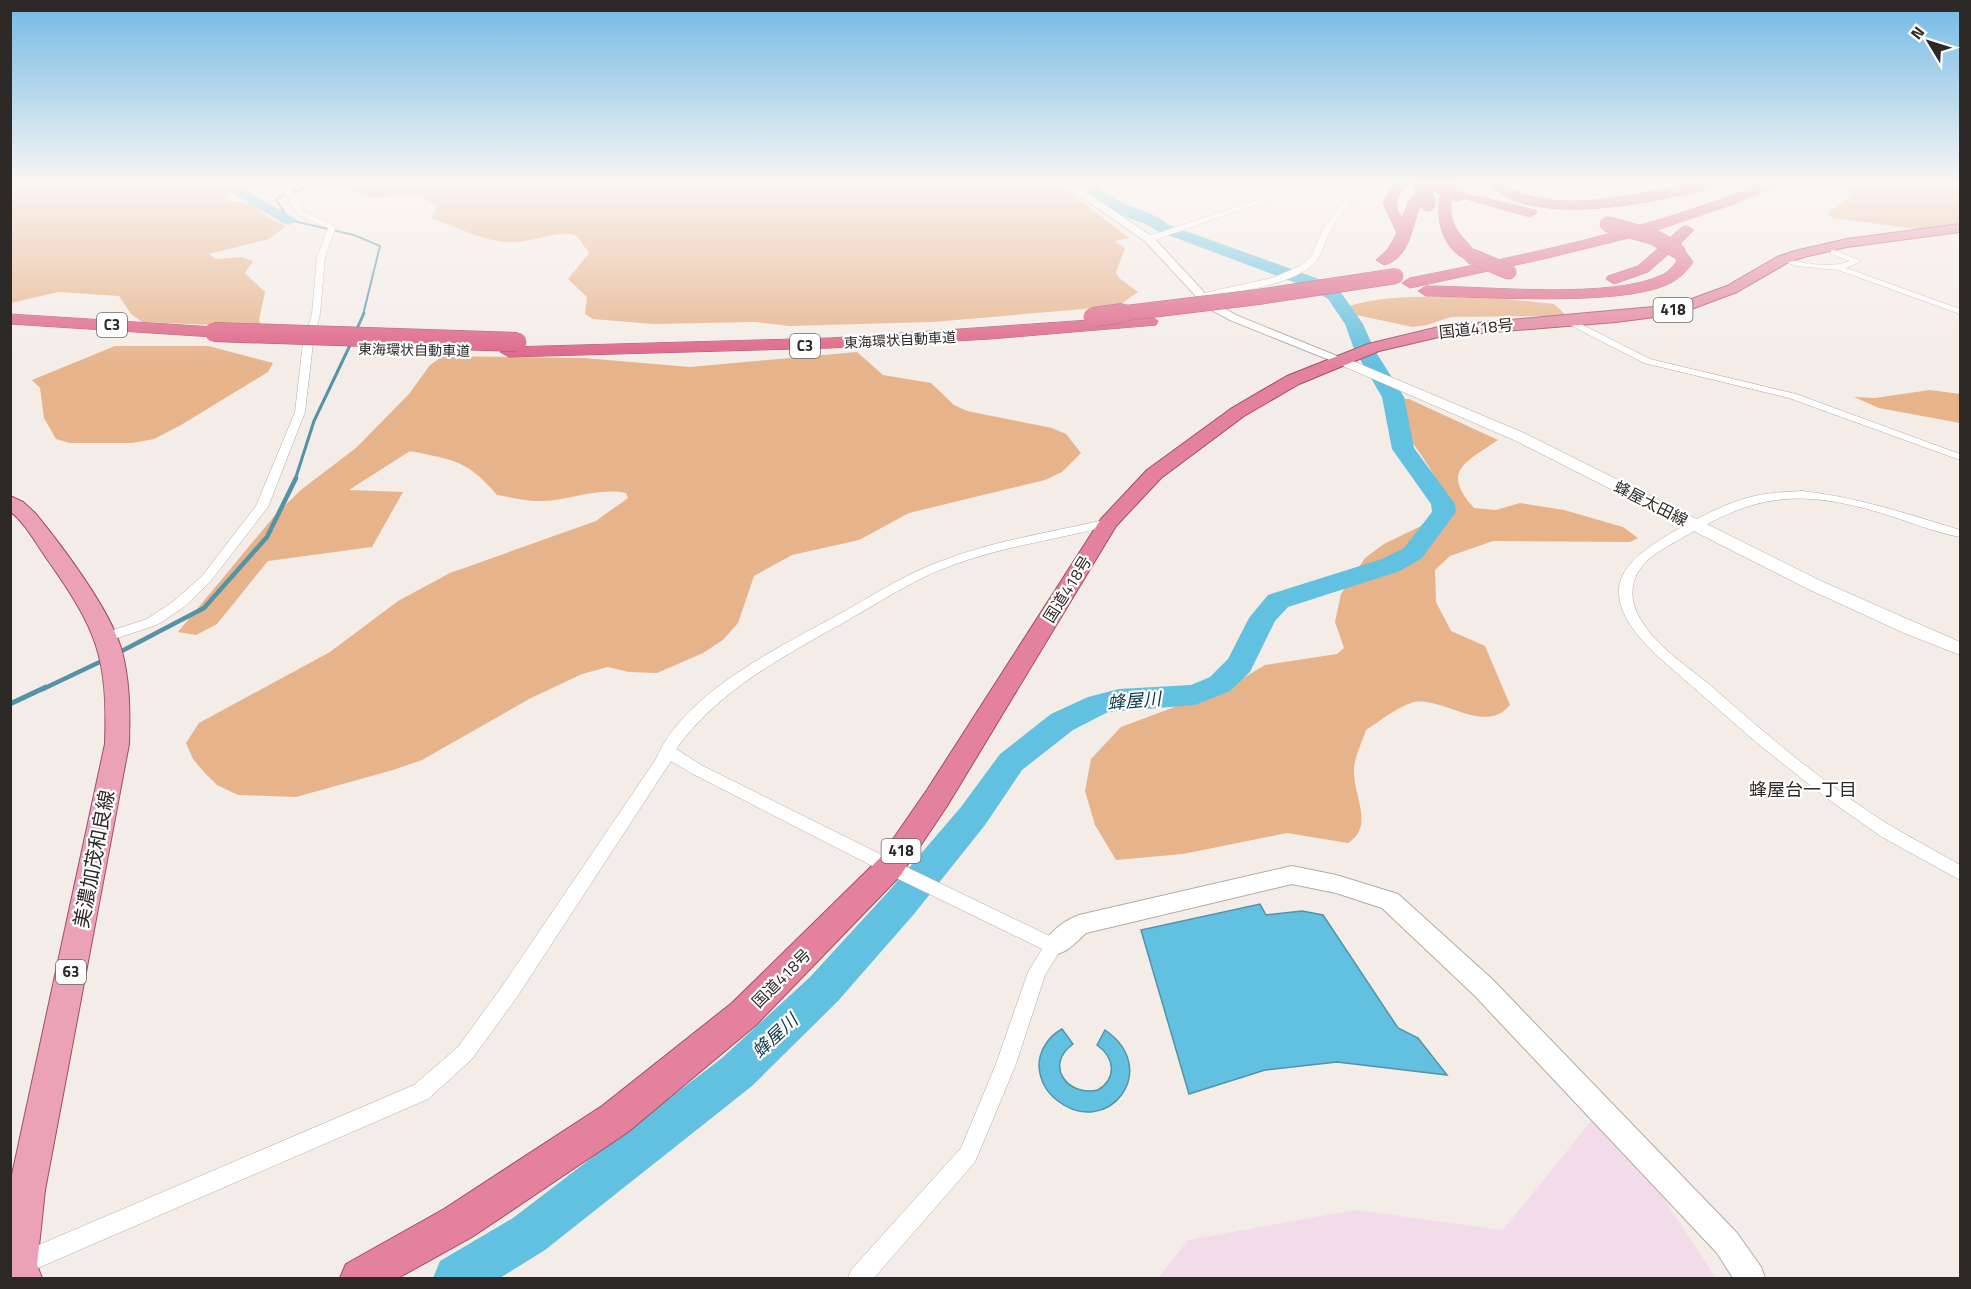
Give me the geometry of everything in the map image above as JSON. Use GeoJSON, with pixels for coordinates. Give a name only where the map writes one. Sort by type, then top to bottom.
{"type":"FeatureCollection","features":[{"type":"Feature","properties":{"kind":"highway"},"geometry":{"type":"LineString","coordinates":[[1096,321],[1354,274],[1384,260],[1399,244]]}},
{"type":"Feature","properties":{"kind":"highway"},"geometry":{"type":"LineString","coordinates":[[1446,244],[1509,272],[1525,275]]}},
{"type":"Feature","properties":{"kind":"highway"},"geometry":{"type":"LineString","coordinates":[[1456,244],[1471,256]]}},
{"type":"Feature","properties":{"kind":"highway","name":"東海環状自動車道"},"geometry":{"type":"LineString","coordinates":[[10,328],[513,347],[785,347],[1096,321],[1258,297],[1402,283],[1549,244]]}},
{"type":"Feature","properties":{"kind":"highway","name":"東海環状自動車道"},"geometry":{"type":"LineString","coordinates":[[1096,321],[1150,321],[1402,283],[1579,244]]}},
{"type":"Feature","properties":{"kind":"highway"},"geometry":{"type":"LineString","coordinates":[[1402,283],[1456,290],[1575,294],[1627,290],[1655,284],[1675,275],[1684,262],[1678,250],[1667,244]]}},
{"type":"Feature","properties":{"kind":"highway"},"geometry":{"type":"LineString","coordinates":[[1541,278],[1601,280],[1634,273],[1649,264],[1668,244]]}},
{"type":"Feature","properties":{"kind":"highway","name":"国道418号"},"geometry":{"type":"LineString","coordinates":[[360,1278],[458,1223],[615,1119],[744,1014],[890,867],[937,798],[1108,523],[1154,474],[1238,412],[1293,380],[1443,331],[1658,312],[1699,303],[1732,289],[1782,260],[1844,244]]}},
{"type":"Feature","properties":{"kind":"highway","name":"東海環状自動車道"},"geometry":{"type":"LineString","coordinates":[[10,319],[213,337]]}},
{"type":"Feature","properties":{"kind":"main road","name":"蜂屋太田線"},"geometry":{"type":"LineString","coordinates":[[1359,357],[1409,387],[1576,464],[1805,582],[1960,649]]}},
{"type":"Feature","properties":{"kind":"main road","name":"美濃加茂和良線"},"geometry":{"type":"LineString","coordinates":[[10,502],[19,506],[39,531],[95,614],[108,649],[118,700],[117,744],[27,1190],[17,1270]]}},
{"type":"Feature","properties":{"kind":"street"},"geometry":{"type":"LineString","coordinates":[[108,649],[179,604],[206,579],[262,507],[300,412],[308,343],[316,314],[321,257],[326,244]]}},
{"type":"Feature","properties":{"kind":"street"},"geometry":{"type":"LineString","coordinates":[[1154,244],[1198,294],[1227,315],[1359,357]]}},
{"type":"Feature","properties":{"kind":"street"},"geometry":{"type":"LineString","coordinates":[[1198,294],[1271,282],[1308,264],[1314,259],[1320,244]]}},
{"type":"Feature","properties":{"kind":"street"},"geometry":{"type":"LineString","coordinates":[[1834,252],[1857,261],[1839,268]]}},
{"type":"Feature","properties":{"kind":"street"},"geometry":{"type":"LineString","coordinates":[[1782,260],[1797,264],[1839,268],[1960,312]]}},
{"type":"Feature","properties":{"kind":"street"},"geometry":{"type":"LineString","coordinates":[[1569,321],[1647,361],[1792,396],[1960,457]]}},
{"type":"Feature","properties":{"kind":"street"},"geometry":{"type":"LineString","coordinates":[[1960,534],[1849,501],[1802,495],[1780,495],[1749,501],[1695,526],[1646,553],[1629,569],[1624,592],[1629,612],[1646,637],[1821,786],[1877,826],[1960,873]]}},
{"type":"Feature","properties":{"kind":"street"},"geometry":{"type":"LineString","coordinates":[[17,1270],[421,1092],[471,1044],[561,915],[663,761],[667,751],[689,721],[718,695],[758,665],[891,590],[946,563],[970,555],[1108,523]]}},
{"type":"Feature","properties":{"kind":"street"},"geometry":{"type":"LineString","coordinates":[[667,751],[698,770],[890,867],[944,891],[1054,946]]}},
{"type":"Feature","properties":{"kind":"street"},"geometry":{"type":"LineString","coordinates":[[859,1278],[968,1155],[1006,1064],[1037,972],[1054,946],[1079,925],[1292,875],[1336,884],[1390,901],[1484,987],[1727,1243],[1750,1278]]}},
{"type":"Feature","properties":{"kind":"shaded area"},"geometry":{"type":"Polygon","coordinates":[[[11,244],[248,244],[209,254],[216,259],[241,257],[253,261],[245,273],[265,292],[259,320],[261,327],[142,322],[131,314],[119,296],[58,292],[11,303],[11,244]]]}},
{"type":"Feature","properties":{"kind":"shaded area"},"geometry":{"type":"Polygon","coordinates":[[[583,244],[1120,244],[1125,248],[1116,272],[1119,278],[1138,292],[1118,306],[933,322],[789,326],[755,322],[653,324],[593,319],[585,314],[587,297],[568,279],[589,253],[583,244]]]}},
{"type":"Feature","properties":{"kind":"shaded area"},"geometry":{"type":"Polygon","coordinates":[[[1487,297],[1554,304],[1567,316],[1451,317],[1413,327],[1356,315],[1350,312],[1349,306],[1383,299],[1487,297]]]}},
{"type":"Feature","properties":{"kind":"shaded area"},"geometry":{"type":"Polygon","coordinates":[[[115,346],[208,346],[273,363],[268,372],[154,439],[132,443],[70,443],[56,439],[44,418],[40,388],[32,380],[115,346]]]}},
{"type":"Feature","properties":{"kind":"shaded area"},"geometry":{"type":"Polygon","coordinates":[[[857,352],[883,375],[931,383],[954,405],[967,411],[1052,428],[1066,434],[1081,453],[1062,472],[1045,480],[909,513],[859,540],[792,555],[754,576],[738,623],[723,640],[703,653],[657,673],[629,672],[608,667],[582,674],[531,698],[422,760],[393,770],[296,797],[238,795],[217,785],[193,759],[186,743],[199,723],[330,652],[398,601],[450,573],[596,521],[628,498],[626,493],[615,492],[543,501],[497,495],[477,475],[459,463],[410,451],[349,490],[403,492],[372,547],[268,561],[217,624],[196,635],[178,632],[276,514],[302,489],[356,448],[409,394],[430,365],[443,356],[584,358],[690,367],[857,352]]]}},
{"type":"Feature","properties":{"kind":"shaded area"},"geometry":{"type":"Polygon","coordinates":[[[1930,390],[1960,394],[1960,423],[1879,408],[1854,397],[1875,398],[1930,390]]]}},
{"type":"Feature","properties":{"kind":"shaded area"},"geometry":{"type":"Polygon","coordinates":[[[1400,399],[1409,399],[1498,440],[1467,461],[1458,476],[1464,495],[1474,508],[1496,510],[1520,503],[1564,510],[1623,527],[1638,538],[1630,542],[1493,541],[1450,556],[1435,570],[1436,602],[1451,631],[1485,646],[1510,705],[1499,714],[1488,717],[1475,716],[1435,704],[1411,703],[1394,711],[1366,730],[1354,765],[1362,819],[1356,836],[1348,843],[1287,833],[1183,854],[1116,860],[1095,825],[1085,791],[1091,759],[1121,727],[1228,687],[1265,665],[1337,654],[1344,648],[1335,622],[1341,594],[1365,558],[1384,544],[1421,526],[1440,508],[1438,485],[1434,475],[1404,428],[1400,399]]]}},
{"type":"Feature","properties":{"kind":"shaded area"},"geometry":{"type":"Polygon","coordinates":[[[1595,1116],[1646,1172],[1716,1278],[1158,1278],[1188,1240],[1355,1210],[1503,1230],[1595,1116]]]}},
{"type":"Feature","properties":{"kind":"water"},"geometry":{"type":"Polygon","coordinates":[[[1260,904],[1266,915],[1302,911],[1323,915],[1398,1028],[1418,1038],[1447,1075],[1337,1062],[1265,1070],[1189,1094],[1141,930],[1260,904]]]}},
{"type":"Feature","properties":{"kind":"water"},"geometry":{"type":"Polygon","coordinates":[[[1062,1029],[1073,1044],[1064,1052],[1060,1061],[1060,1070],[1063,1078],[1077,1089],[1098,1090],[1111,1074],[1110,1062],[1097,1045],[1105,1030],[1122,1046],[1129,1063],[1129,1080],[1122,1095],[1110,1106],[1094,1112],[1076,1110],[1058,1101],[1045,1086],[1039,1066],[1041,1054],[1053,1035],[1062,1029]]]}},
{"type":"Feature","properties":{"kind":"waterway"},"geometry":{"type":"LineString","coordinates":[[363,315],[380,246],[376,244]]}},
{"type":"Feature","properties":{"kind":"waterway","name":"蜂屋川"},"geometry":{"type":"LineString","coordinates":[[457,1278],[529,1234],[737,1072],[824,989],[901,903],[973,816],[1011,762],[1062,722],[1099,704],[1119,699],[1195,695],[1220,684],[1240,665],[1263,618],[1278,601],[1391,565],[1413,553],[1444,512],[1443,504],[1403,449],[1393,397],[1364,349],[1354,324],[1334,295],[1313,283],[1207,244]]}},
{"type":"Feature","properties":{"kind":"waterway"},"geometry":{"type":"LineString","coordinates":[[355,333],[364,313]]}},
{"type":"Feature","properties":{"kind":"waterway"},"geometry":{"type":"LineString","coordinates":[[295,480],[314,421],[352,341]]}},
{"type":"Feature","properties":{"kind":"waterway"},"geometry":{"type":"LineString","coordinates":[[118,653],[204,608],[267,537],[296,478]]}},
{"type":"Feature","properties":{"kind":"waterway"},"geometry":{"type":"LineString","coordinates":[[43,689],[106,659]]}},
{"type":"Feature","properties":{"kind":"waterway"},"geometry":{"type":"LineString","coordinates":[[10,704],[46,687]]}},
{"type":"Feature","properties":{"kind":"district","name":"蜂屋台一丁目"},"geometry":{"type":"Point","coordinates":[1803,790]}}]}
